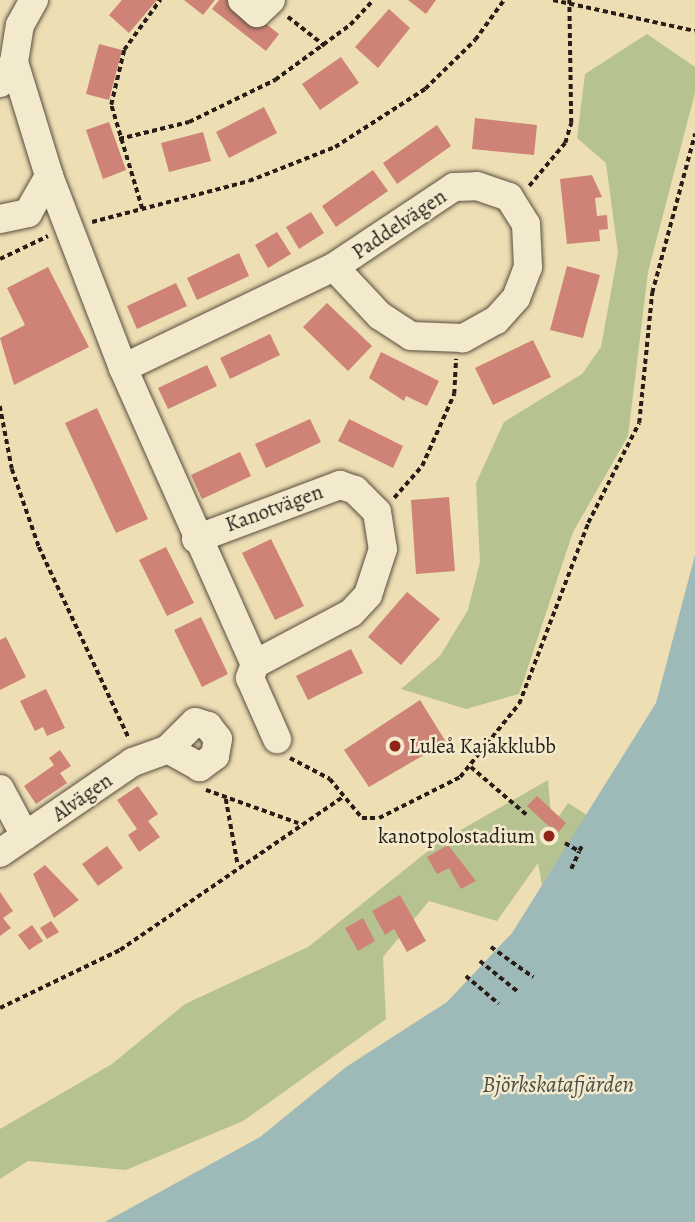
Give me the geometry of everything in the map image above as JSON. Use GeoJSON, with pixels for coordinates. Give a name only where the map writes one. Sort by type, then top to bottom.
{"type":"FeatureCollection","features":[{"type":"Feature","properties":{"kind":"street"},"geometry":{"type":"LineString","coordinates":[[34,0],[20,25],[7,73],[73,228],[123,368],[196,539],[255,664]]}},
{"type":"Feature","properties":{"kind":"street"},"geometry":{"type":"LineString","coordinates":[[0,219],[28,213],[49,176]]}},
{"type":"Feature","properties":{"kind":"street","name":"Paddelvägen"},"geometry":{"type":"LineString","coordinates":[[123,368],[334,267],[454,187],[486,188],[513,202]]}},
{"type":"Feature","properties":{"kind":"street"},"geometry":{"type":"LineString","coordinates":[[454,340],[496,320],[526,275],[526,224],[513,202]]}},
{"type":"Feature","properties":{"kind":"street","name":"Paddelvägen"},"geometry":{"type":"LineString","coordinates":[[334,267],[380,316],[411,335],[454,340]]}},
{"type":"Feature","properties":{"kind":"street","name":"Kanotvägen"},"geometry":{"type":"LineString","coordinates":[[196,539],[340,485],[355,490],[377,512]]}},
{"type":"Feature","properties":{"kind":"street"},"geometry":{"type":"LineString","coordinates":[[276,739],[250,678],[255,664],[330,626],[368,595],[383,549],[377,512]]}},
{"type":"Feature","properties":{"kind":"street","name":"Alvägen"},"geometry":{"type":"LineString","coordinates":[[0,853],[156,753]]}},
{"type":"Feature","properties":{"kind":"street"},"geometry":{"type":"LineString","coordinates":[[0,789],[25,836]]}},
{"type":"Feature","properties":{"kind":"path"},"geometry":{"type":"LineString","coordinates":[[142,209],[111,105],[124,50],[160,0]]}},
{"type":"Feature","properties":{"kind":"path"},"geometry":{"type":"LineString","coordinates":[[119,139],[205,115],[325,46],[373,0]]}},
{"type":"Feature","properties":{"kind":"path"},"geometry":{"type":"LineString","coordinates":[[0,260],[73,228],[302,163],[361,133],[449,67],[504,0]]}},
{"type":"Feature","properties":{"kind":"path"},"geometry":{"type":"LineString","coordinates":[[553,0],[570,1],[695,31]]}},
{"type":"Feature","properties":{"kind":"path"},"geometry":{"type":"LineString","coordinates":[[260,1],[325,46]]}},
{"type":"Feature","properties":{"kind":"path"},"geometry":{"type":"LineString","coordinates":[[513,202],[566,139],[574,99],[570,1]]}},
{"type":"Feature","properties":{"kind":"path"},"geometry":{"type":"LineString","coordinates":[[276,739],[301,768],[330,779],[362,818],[379,818],[470,767],[533,676],[588,523],[639,423],[652,293],[695,134]]}},
{"type":"Feature","properties":{"kind":"path"},"geometry":{"type":"LineString","coordinates":[[377,512],[422,466],[454,394],[454,340]]}},
{"type":"Feature","properties":{"kind":"path"},"geometry":{"type":"LineString","coordinates":[[0,406],[12,469],[64,607],[156,753]]}},
{"type":"Feature","properties":{"kind":"path"},"geometry":{"type":"LineString","coordinates":[[470,767],[528,816]]}},
{"type":"Feature","properties":{"kind":"path"},"geometry":{"type":"LineString","coordinates":[[201,788],[298,823]]}},
{"type":"Feature","properties":{"kind":"path"},"geometry":{"type":"LineString","coordinates":[[0,1008],[120,950],[298,823],[343,796]]}},
{"type":"Feature","properties":{"kind":"path"},"geometry":{"type":"LineString","coordinates":[[226,798],[238,866]]}},
{"type":"Feature","properties":{"kind":"path"},"geometry":{"type":"LineString","coordinates":[[565,843],[580,850]]}},
{"type":"Feature","properties":{"kind":"path"},"geometry":{"type":"LineString","coordinates":[[571,869],[583,844]]}},
{"type":"Feature","properties":{"kind":"path"},"geometry":{"type":"LineString","coordinates":[[491,947],[533,977]]}},
{"type":"Feature","properties":{"kind":"path"},"geometry":{"type":"LineString","coordinates":[[480,961],[517,990]]}},
{"type":"Feature","properties":{"kind":"path"},"geometry":{"type":"LineString","coordinates":[[466,976],[499,1004]]}},
{"type":"Feature","properties":{"kind":"green space"},"geometry":{"type":"Polygon","coordinates":[[[647,34],[695,67],[695,93],[648,272],[628,436],[573,532],[519,694],[466,709],[401,689],[440,656],[468,610],[480,562],[476,483],[504,422],[582,374],[601,347],[618,253],[606,163],[577,138],[585,74],[647,34]]]}},
{"type":"Feature","properties":{"kind":"green space"},"geometry":{"type":"Polygon","coordinates":[[[548,780],[552,826],[568,803],[587,815],[542,885],[538,863],[497,921],[429,901],[383,957],[386,1019],[243,1121],[126,1170],[28,1161],[0,1179],[0,1129],[112,1064],[185,1004],[308,947],[438,843],[548,780]]]}},
{"type":"Feature","properties":{"kind":"water","name":"Björkskatafjärden"},"geometry":{"type":"Polygon","coordinates":[[[695,555],[695,1222],[105,1222],[260,1137],[346,1067],[447,1002],[512,933],[656,703],[695,555]]]}},
{"type":"Feature","properties":{"kind":"building"},"geometry":{"type":"Polygon","coordinates":[[[122,0],[157,0],[129,33],[109,15],[122,0]]]}},
{"type":"Feature","properties":{"kind":"building"},"geometry":{"type":"Polygon","coordinates":[[[184,0],[215,0],[203,15],[184,0]]]}},
{"type":"Feature","properties":{"kind":"building"},"geometry":{"type":"Polygon","coordinates":[[[219,0],[235,0],[279,34],[266,51],[212,9],[219,0]]]}},
{"type":"Feature","properties":{"kind":"building"},"geometry":{"type":"Polygon","coordinates":[[[408,0],[436,0],[426,14],[408,0]]]}},
{"type":"Feature","properties":{"kind":"building"},"geometry":{"type":"Polygon","coordinates":[[[389,9],[410,28],[378,68],[355,47],[389,9]]]}},
{"type":"Feature","properties":{"kind":"building"},"geometry":{"type":"Polygon","coordinates":[[[99,44],[122,50],[109,100],[86,94],[99,44]]]}},
{"type":"Feature","properties":{"kind":"building"},"geometry":{"type":"Polygon","coordinates":[[[341,57],[359,83],[320,110],[302,84],[341,57]]]}},
{"type":"Feature","properties":{"kind":"building"},"geometry":{"type":"Polygon","coordinates":[[[264,107],[277,133],[229,158],[216,132],[264,107]]]}},
{"type":"Feature","properties":{"kind":"building"},"geometry":{"type":"Polygon","coordinates":[[[475,118],[537,125],[534,155],[472,149],[475,118]]]}},
{"type":"Feature","properties":{"kind":"building"},"geometry":{"type":"Polygon","coordinates":[[[109,122],[126,170],[103,179],[86,130],[109,122]]]}},
{"type":"Feature","properties":{"kind":"building"},"geometry":{"type":"Polygon","coordinates":[[[437,125],[451,146],[397,184],[383,163],[437,125]]]}},
{"type":"Feature","properties":{"kind":"building"},"geometry":{"type":"Polygon","coordinates":[[[203,132],[211,161],[169,172],[161,143],[203,132]]]}},
{"type":"Feature","properties":{"kind":"building"},"geometry":{"type":"Polygon","coordinates":[[[373,170],[388,191],[336,227],[322,206],[373,170]]]}},
{"type":"Feature","properties":{"kind":"building"},"geometry":{"type":"Polygon","coordinates":[[[592,175],[602,197],[595,198],[597,216],[607,215],[608,229],[599,230],[600,241],[567,244],[560,179],[592,175]]]}},
{"type":"Feature","properties":{"kind":"building"},"geometry":{"type":"Polygon","coordinates":[[[311,212],[324,233],[299,249],[286,227],[311,212]]]}},
{"type":"Feature","properties":{"kind":"building"},"geometry":{"type":"Polygon","coordinates":[[[277,232],[291,254],[268,268],[255,245],[277,232]]]}},
{"type":"Feature","properties":{"kind":"building"},"geometry":{"type":"Polygon","coordinates":[[[239,253],[249,276],[197,300],[187,278],[239,253]]]}},
{"type":"Feature","properties":{"kind":"building"},"geometry":{"type":"Polygon","coordinates":[[[567,266],[600,275],[583,338],[550,330],[567,266]]]}},
{"type":"Feature","properties":{"kind":"building"},"geometry":{"type":"Polygon","coordinates":[[[48,267],[89,347],[14,385],[0,338],[25,325],[7,288],[48,267]]]}},
{"type":"Feature","properties":{"kind":"building"},"geometry":{"type":"Polygon","coordinates":[[[176,283],[187,306],[137,329],[127,306],[176,283]]]}},
{"type":"Feature","properties":{"kind":"building"},"geometry":{"type":"Polygon","coordinates":[[[327,303],[372,346],[348,371],[303,327],[327,303]]]}},
{"type":"Feature","properties":{"kind":"building"},"geometry":{"type":"Polygon","coordinates":[[[270,334],[280,355],[230,379],[220,358],[270,334]]]}},
{"type":"Feature","properties":{"kind":"building"},"geometry":{"type":"Polygon","coordinates":[[[533,340],[551,377],[493,405],[475,368],[533,340]]]}},
{"type":"Feature","properties":{"kind":"building"},"geometry":{"type":"Polygon","coordinates":[[[381,352],[439,381],[427,406],[406,396],[404,401],[369,378],[381,352]]]}},
{"type":"Feature","properties":{"kind":"building"},"geometry":{"type":"Polygon","coordinates":[[[207,365],[217,386],[168,409],[158,388],[207,365]]]}},
{"type":"Feature","properties":{"kind":"building"},"geometry":{"type":"Polygon","coordinates":[[[97,408],[148,519],[116,533],[65,423],[97,408]]]}},
{"type":"Feature","properties":{"kind":"building"},"geometry":{"type":"Polygon","coordinates":[[[310,419],[321,442],[266,468],[255,444],[310,419]]]}},
{"type":"Feature","properties":{"kind":"building"},"geometry":{"type":"Polygon","coordinates":[[[349,419],[403,446],[393,468],[338,441],[349,419]]]}},
{"type":"Feature","properties":{"kind":"building"},"geometry":{"type":"Polygon","coordinates":[[[240,452],[251,476],[202,499],[191,475],[240,452]]]}},
{"type":"Feature","properties":{"kind":"building"},"geometry":{"type":"Polygon","coordinates":[[[449,497],[455,571],[416,574],[411,500],[449,497]]]}},
{"type":"Feature","properties":{"kind":"building"},"geometry":{"type":"Polygon","coordinates":[[[271,539],[304,606],[275,620],[242,553],[271,539]]]}},
{"type":"Feature","properties":{"kind":"building"},"geometry":{"type":"Polygon","coordinates":[[[166,547],[194,603],[167,616],[139,560],[166,547]]]}},
{"type":"Feature","properties":{"kind":"building"},"geometry":{"type":"Polygon","coordinates":[[[407,592],[440,619],[401,665],[368,637],[407,592]]]}},
{"type":"Feature","properties":{"kind":"building"},"geometry":{"type":"Polygon","coordinates":[[[201,617],[228,674],[202,687],[174,630],[201,617]]]}},
{"type":"Feature","properties":{"kind":"building"},"geometry":{"type":"Polygon","coordinates":[[[6,637],[26,677],[0,690],[0,640],[6,637]]]}},
{"type":"Feature","properties":{"kind":"building"},"geometry":{"type":"Polygon","coordinates":[[[351,649],[363,673],[308,700],[296,676],[351,649]]]}},
{"type":"Feature","properties":{"kind":"building"},"geometry":{"type":"Polygon","coordinates":[[[46,689],[65,728],[47,736],[43,727],[35,731],[20,701],[46,689]]]}},
{"type":"Feature","properties":{"kind":"building","name":"Luleå Kajakklubb"},"geometry":{"type":"Polygon","coordinates":[[[420,700],[446,742],[369,787],[344,750],[420,700]]]}},
{"type":"Feature","properties":{"kind":"building"},"geometry":{"type":"Polygon","coordinates":[[[60,750],[71,766],[60,773],[67,783],[36,804],[24,786],[54,765],[49,758],[60,750]]]}},
{"type":"Feature","properties":{"kind":"building"},"geometry":{"type":"Polygon","coordinates":[[[138,786],[158,814],[148,821],[160,837],[139,852],[128,835],[137,829],[117,800],[138,786]]]}},
{"type":"Feature","properties":{"kind":"building"},"geometry":{"type":"Polygon","coordinates":[[[537,796],[566,823],[557,834],[527,806],[537,796]]]}},
{"type":"Feature","properties":{"kind":"building"},"geometry":{"type":"Polygon","coordinates":[[[448,845],[476,881],[461,889],[449,868],[437,874],[427,857],[448,845]]]}},
{"type":"Feature","properties":{"kind":"building"},"geometry":{"type":"Polygon","coordinates":[[[107,846],[123,868],[98,886],[82,864],[107,846]]]}},
{"type":"Feature","properties":{"kind":"building"},"geometry":{"type":"Polygon","coordinates":[[[45,865],[79,900],[54,918],[33,874],[45,865]]]}},
{"type":"Feature","properties":{"kind":"building"},"geometry":{"type":"Polygon","coordinates":[[[0,892],[13,911],[3,918],[11,928],[0,936],[0,892]]]}},
{"type":"Feature","properties":{"kind":"building"},"geometry":{"type":"Polygon","coordinates":[[[400,895],[426,941],[407,952],[394,929],[385,935],[372,911],[400,895]]]}},
{"type":"Feature","properties":{"kind":"building"},"geometry":{"type":"Polygon","coordinates":[[[363,918],[375,941],[358,951],[345,928],[363,918]]]}},
{"type":"Feature","properties":{"kind":"building"},"geometry":{"type":"Polygon","coordinates":[[[51,921],[59,932],[47,939],[40,928],[51,921]]]}},
{"type":"Feature","properties":{"kind":"building"},"geometry":{"type":"Polygon","coordinates":[[[32,925],[43,941],[29,950],[18,935],[32,925]]]}},
{"type":"Feature","properties":{"kind":"place","name":"Luleå Kajakklubb"},"geometry":{"type":"Point","coordinates":[395,746]}},
{"type":"Feature","properties":{"kind":"place","name":"kanotpolostadium"},"geometry":{"type":"Point","coordinates":[549,836]}}]}
